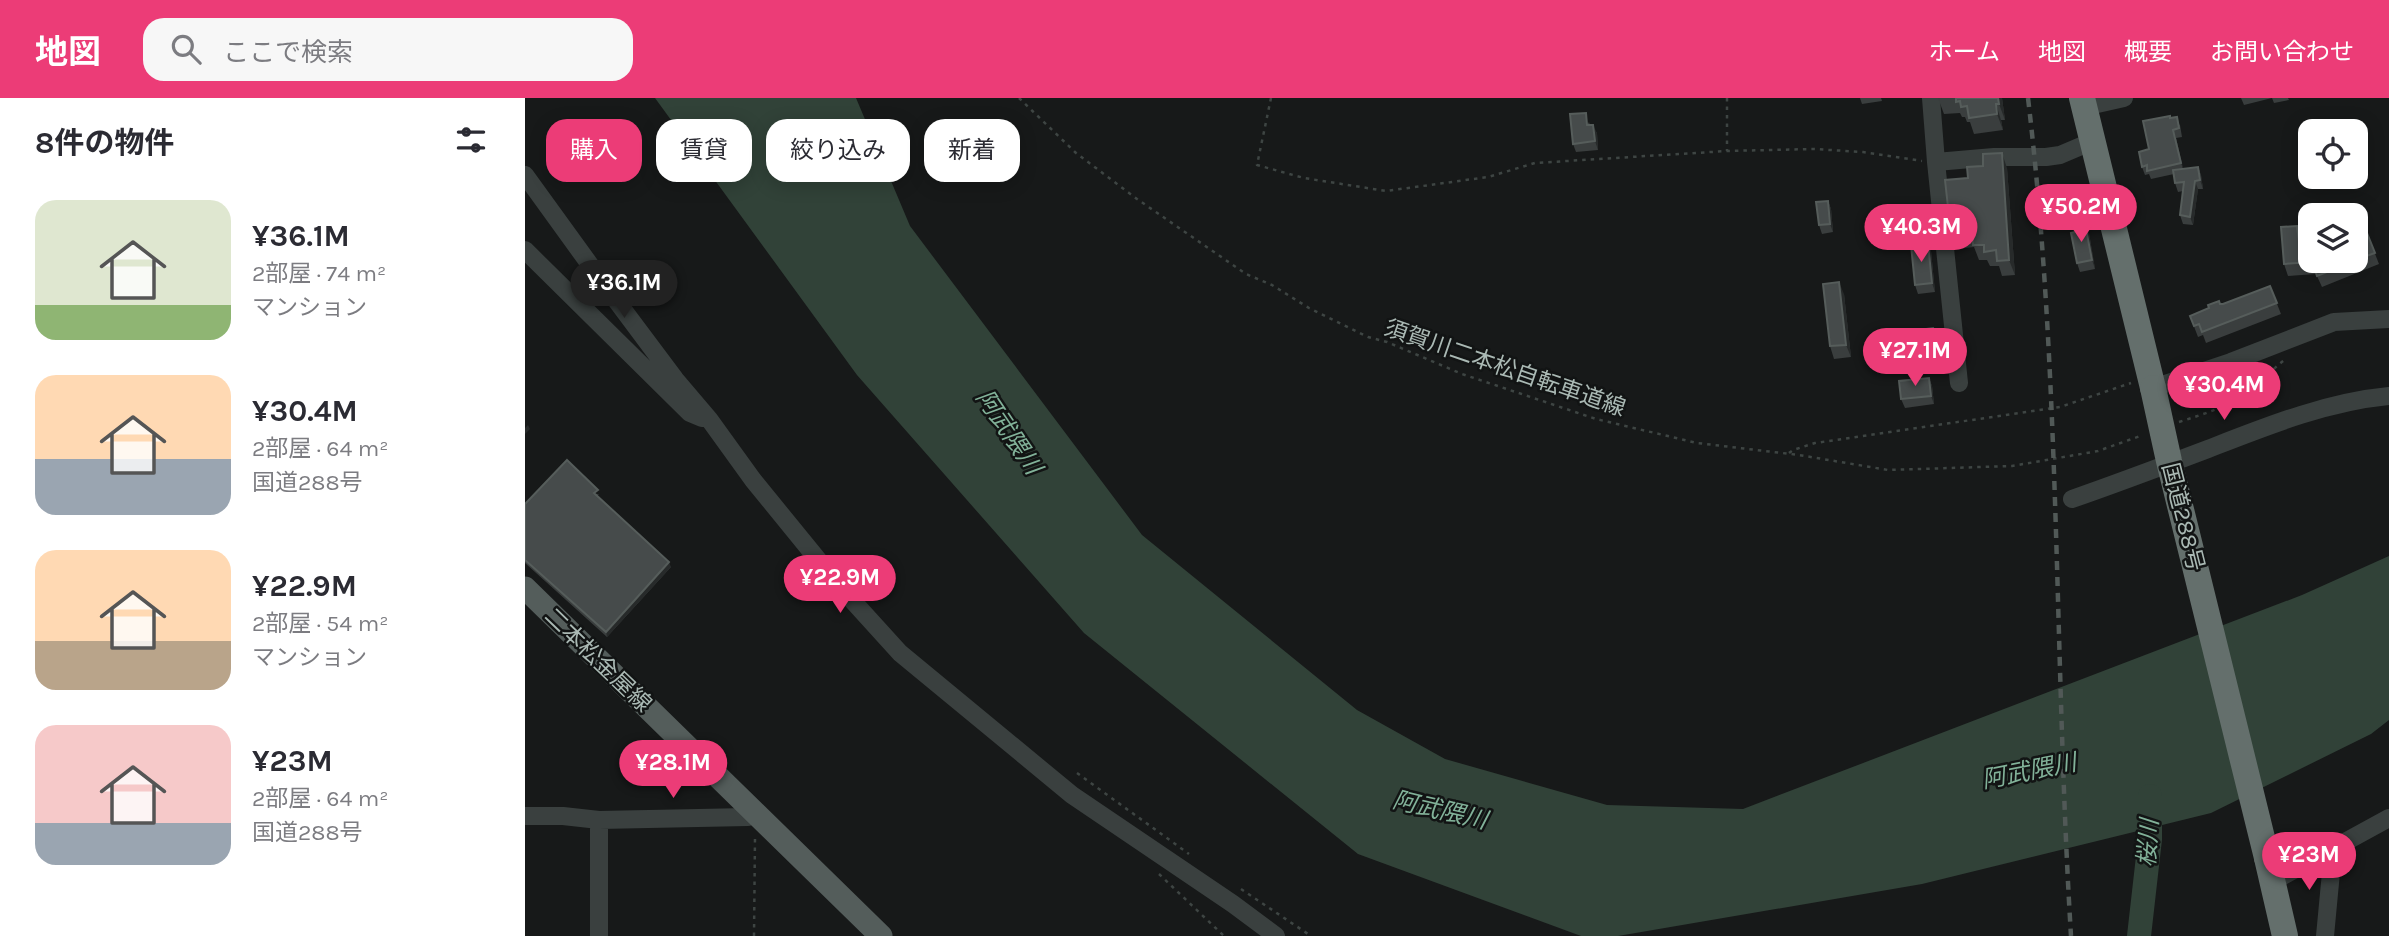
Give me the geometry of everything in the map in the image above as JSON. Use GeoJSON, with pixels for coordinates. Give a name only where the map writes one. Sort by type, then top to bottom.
{"type":"FeatureCollection","features":[{"type":"Feature","properties":{"kind":"highway","name":"国道288号"},"geometry":{"type":"LineString","coordinates":[[2083,102],[2285,936]]}},
{"type":"Feature","properties":{"kind":"main road","name":"二本松金屋線"},"geometry":{"type":"LineString","coordinates":[[525,588],[881,936]]}},
{"type":"Feature","properties":{"kind":"street"},"geometry":{"type":"LineString","coordinates":[[1931,98],[1935,162],[1959,383]]}},
{"type":"Feature","properties":{"kind":"street"},"geometry":{"type":"LineString","coordinates":[[2083,102],[2124,98]]}},
{"type":"Feature","properties":{"kind":"street"},"geometry":{"type":"LineString","coordinates":[[1935,162],[1994,157],[2046,157],[2060,155],[2093,141]]}},
{"type":"Feature","properties":{"kind":"street"},"geometry":{"type":"LineString","coordinates":[[525,175],[643,337],[709,419],[774,508],[900,653],[1072,795],[1276,936]]}},
{"type":"Feature","properties":{"kind":"street"},"geometry":{"type":"LineString","coordinates":[[525,250],[690,414],[709,419]]}},
{"type":"Feature","properties":{"kind":"street"},"geometry":{"type":"LineString","coordinates":[[2152,384],[2231,362],[2341,320],[2347,322],[2389,319]]}},
{"type":"Feature","properties":{"kind":"street"},"geometry":{"type":"LineString","coordinates":[[2072,499],[2279,421],[2340,404],[2389,396]]}},
{"type":"Feature","properties":{"kind":"street"},"geometry":{"type":"LineString","coordinates":[[525,816],[599,820],[748,817],[756,813]]}},
{"type":"Feature","properties":{"kind":"street"},"geometry":{"type":"LineString","coordinates":[[2269,870],[2333,850],[2389,818]]}},
{"type":"Feature","properties":{"kind":"street"},"geometry":{"type":"LineString","coordinates":[[599,820],[599,936]]}},
{"type":"Feature","properties":{"kind":"street"},"geometry":{"type":"LineString","coordinates":[[2325,936],[2333,850]]}},
{"type":"Feature","properties":{"kind":"path","name":"須賀川二本松自転車道線"},"geometry":{"type":"LineString","coordinates":[[1019,98],[1076,153],[1246,274],[1272,285],[1309,308],[1368,337],[1387,342],[1462,374],[1596,419],[1697,443],[1888,470],[2012,466],[2098,450],[2150,433]]}},
{"type":"Feature","properties":{"kind":"path"},"geometry":{"type":"LineString","coordinates":[[1271,98],[1257,164],[1304,178],[1386,191],[1488,177],[1535,163],[1727,151],[1814,149],[1863,152],[1935,162]]}},
{"type":"Feature","properties":{"kind":"path"},"geometry":{"type":"LineString","coordinates":[[1727,98],[1727,151]]}},
{"type":"Feature","properties":{"kind":"path"},"geometry":{"type":"LineString","coordinates":[[2175,424],[2227,406],[2256,386],[2274,367],[2290,356]]}},
{"type":"Feature","properties":{"kind":"path"},"geometry":{"type":"LineString","coordinates":[[1788,454],[1815,443],[2060,407],[2125,383],[2152,384]]}},
{"type":"Feature","properties":{"kind":"path"},"geometry":{"type":"LineString","coordinates":[[1077,773],[1191,855]]}},
{"type":"Feature","properties":{"kind":"path"},"geometry":{"type":"LineString","coordinates":[[754,936],[756,813]]}},
{"type":"Feature","properties":{"kind":"path"},"geometry":{"type":"LineString","coordinates":[[1154,869],[1224,936]]}},
{"type":"Feature","properties":{"kind":"path"},"geometry":{"type":"LineString","coordinates":[[1233,883],[1311,936]]}},
{"type":"Feature","properties":{"kind":"water","name":"阿武隈川"},"geometry":{"type":"Polygon","coordinates":[[[655,98],[856,98],[865,119],[766,119],[766,182],[891,182],[910,226],[1142,535],[1357,710],[1445,759],[1607,805],[1743,809],[2302,595],[2389,556],[2389,720],[2371,734],[2211,813],[1922,884],[1618,936],[1581,936],[1358,854],[1084,633],[857,375],[716,182],[752,182],[752,119],[670,119],[655,98]]]}},
{"type":"Feature","properties":{"kind":"building"},"geometry":{"type":"Polygon","coordinates":[[[1956,98],[1998,98],[1997,114],[1969,118],[1967,106],[1961,107],[1956,98]]]}},
{"type":"Feature","properties":{"kind":"building"},"geometry":{"type":"Polygon","coordinates":[[[1586,113],[1587,125],[1593,125],[1595,141],[1573,144],[1570,114],[1586,113]]]}},
{"type":"Feature","properties":{"kind":"building"},"geometry":{"type":"Polygon","coordinates":[[[2177,117],[2179,128],[2173,130],[2181,163],[2147,171],[2147,165],[2142,167],[2139,152],[2149,149],[2143,121],[2177,117]]]}},
{"type":"Feature","properties":{"kind":"building"},"geometry":{"type":"Polygon","coordinates":[[[2002,153],[2009,260],[1997,261],[1996,250],[1984,252],[1984,245],[1973,245],[1972,232],[1951,234],[1945,180],[1968,178],[1967,167],[1983,166],[1983,154],[2002,153]]]}},
{"type":"Feature","properties":{"kind":"building"},"geometry":{"type":"Polygon","coordinates":[[[2198,167],[2200,180],[2195,181],[2190,217],[2180,215],[2184,182],[2175,183],[2173,170],[2198,167]]]}},
{"type":"Feature","properties":{"kind":"building"},"geometry":{"type":"Polygon","coordinates":[[[1828,201],[1830,224],[1819,225],[1816,202],[1828,201]]]}},
{"type":"Feature","properties":{"kind":"building"},"geometry":{"type":"Polygon","coordinates":[[[2085,224],[2092,260],[2077,263],[2071,233],[2075,232],[2074,226],[2085,224]]]}},
{"type":"Feature","properties":{"kind":"building"},"geometry":{"type":"Polygon","coordinates":[[[2297,226],[2298,263],[2284,264],[2281,227],[2297,226]]]}},
{"type":"Feature","properties":{"kind":"building"},"geometry":{"type":"Polygon","coordinates":[[[2368,236],[2375,253],[2368,255],[2368,236]]]}},
{"type":"Feature","properties":{"kind":"building"},"geometry":{"type":"Polygon","coordinates":[[[1928,243],[1932,283],[1915,285],[1911,245],[1928,243]]]}},
{"type":"Feature","properties":{"kind":"building"},"geometry":{"type":"Polygon","coordinates":[[[1839,282],[1846,345],[1830,346],[1823,284],[1839,282]]]}},
{"type":"Feature","properties":{"kind":"building"},"geometry":{"type":"Polygon","coordinates":[[[2270,286],[2277,303],[2202,332],[2199,324],[2194,326],[2190,316],[2209,308],[2208,305],[2219,301],[2223,304],[2270,286]]]}},
{"type":"Feature","properties":{"kind":"building"},"geometry":{"type":"Polygon","coordinates":[[[1933,328],[1935,339],[1918,341],[1917,330],[1933,328]]]}},
{"type":"Feature","properties":{"kind":"building"},"geometry":{"type":"Polygon","coordinates":[[[1929,378],[1931,396],[1901,399],[1899,381],[1929,378]]]}},
{"type":"Feature","properties":{"kind":"building"},"geometry":{"type":"Polygon","coordinates":[[[567,460],[598,490],[594,493],[669,562],[606,632],[525,560],[525,504],[567,460]]]}},
{"type":"Feature","properties":{"kind":"waterway","name":"桜川"},"geometry":{"type":"LineString","coordinates":[[2139,936],[2150,839],[2150,796]]}},
{"type":"Feature","properties":{"kind":"railway"},"geometry":{"type":"LineString","coordinates":[[2028,98],[2039,202],[2052,412],[2071,936]]}}]}
